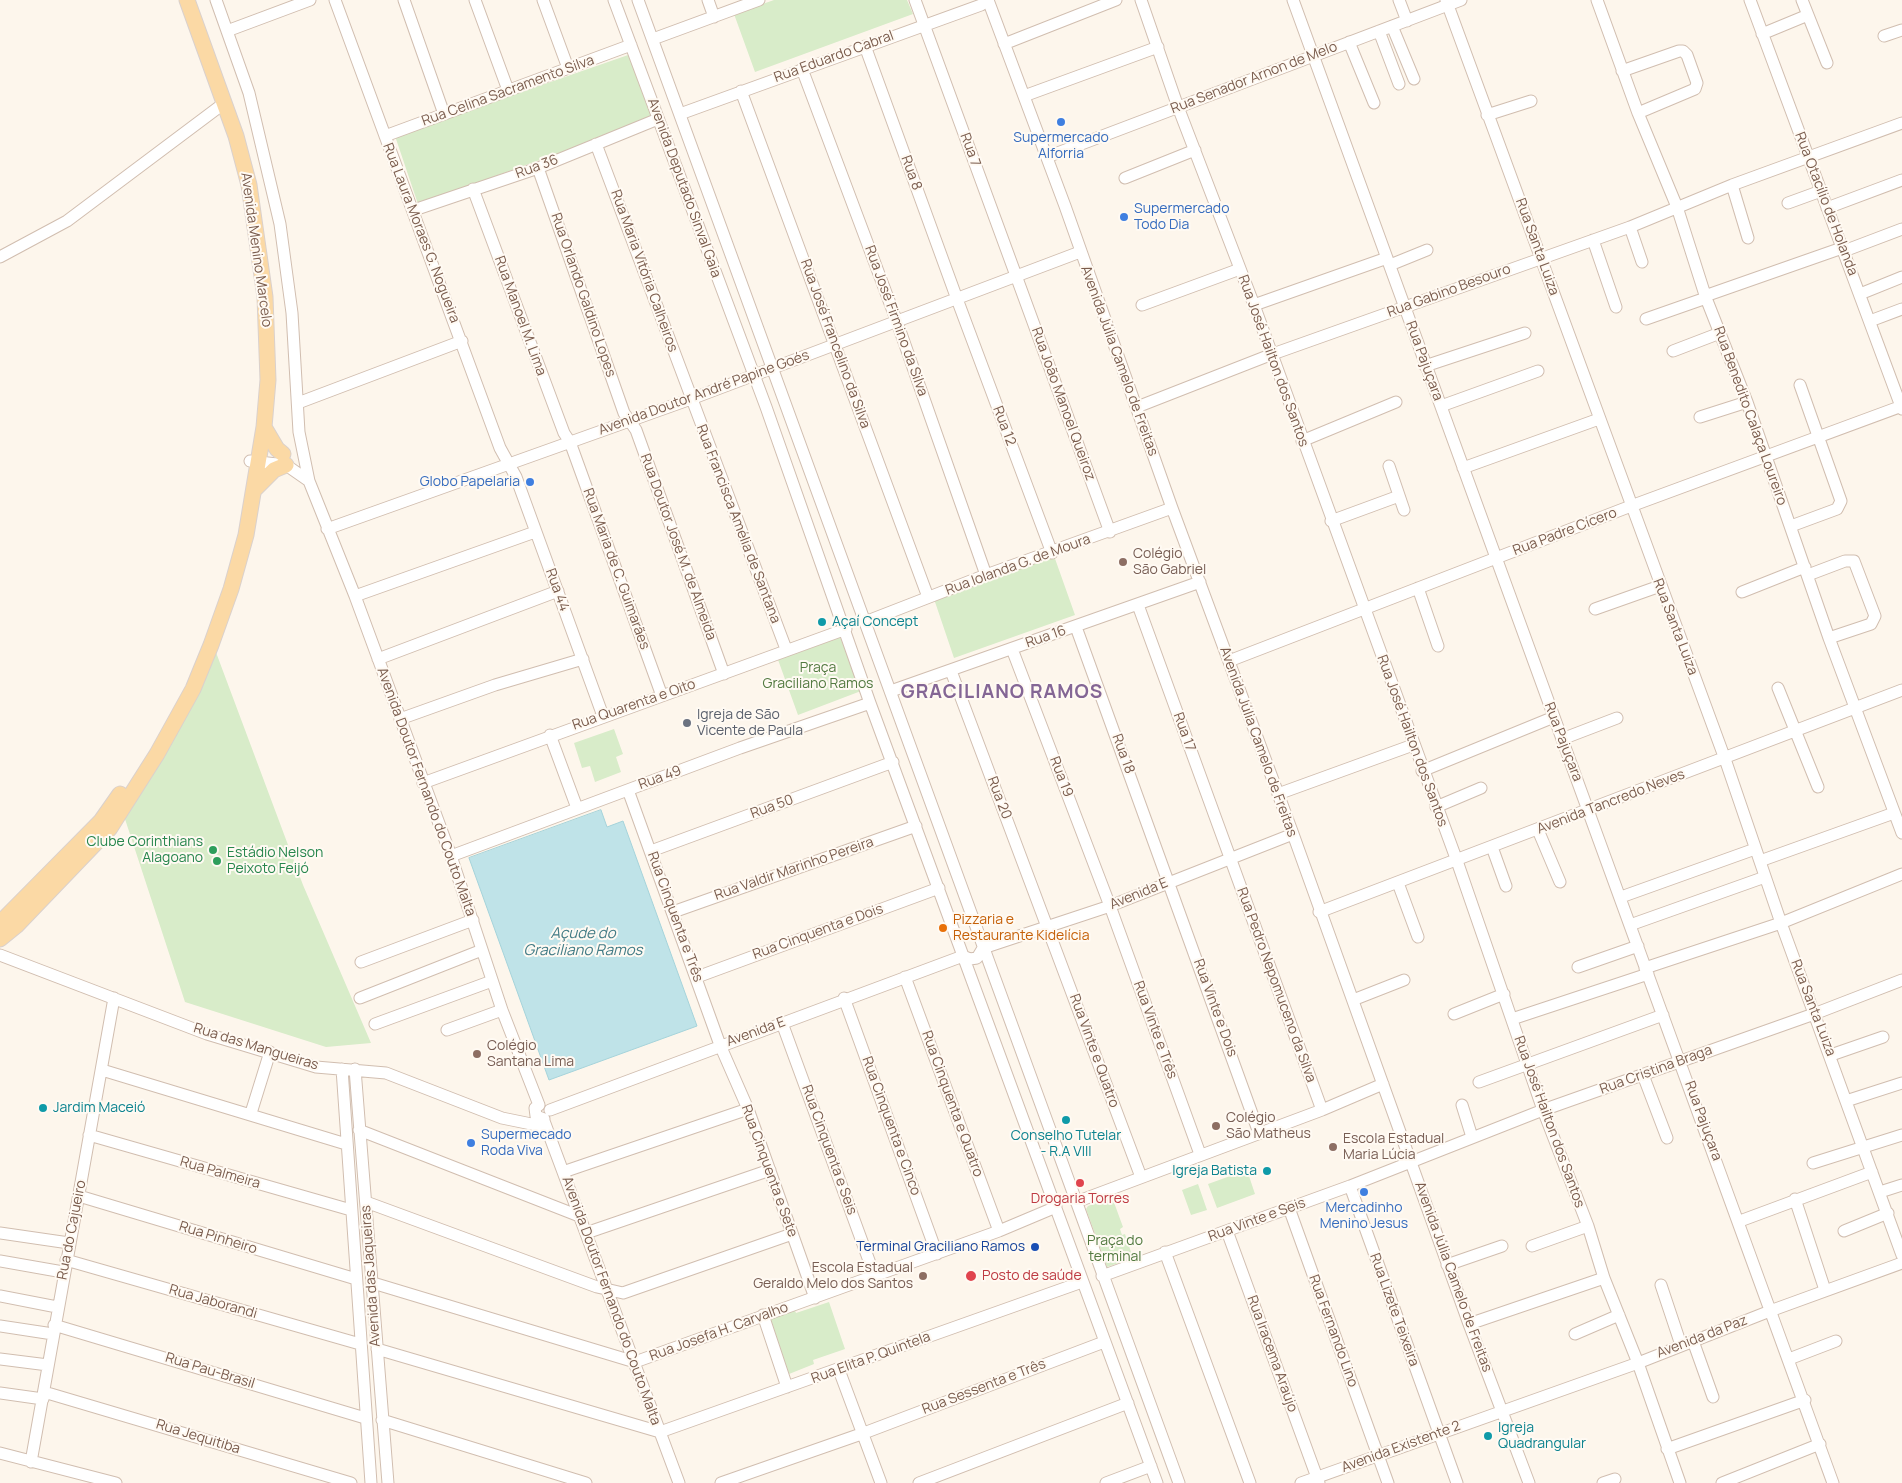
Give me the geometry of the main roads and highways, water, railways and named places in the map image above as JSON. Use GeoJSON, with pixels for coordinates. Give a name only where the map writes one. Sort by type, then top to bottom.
{"type":"FeatureCollection","features":[{"type":"Feature","properties":{"kind":"main road","name":"Avenida Menino Marcelo"},"geometry":{"type":"LineString","coordinates":[[0,939],[16,926],[110,828],[157,754],[193,689],[211,645],[231,589],[246,535],[254,492],[259,381],[259,311],[246,217],[233,155],[180,0]]}},
{"type":"Feature","properties":{"kind":"main road","name":"Avenida Menino Marcelo"},"geometry":{"type":"LineString","coordinates":[[0,923],[101,821],[142,763],[186,683],[215,612],[234,547],[264,427],[268,380],[268,330],[265,297],[248,185],[236,136],[187,0]]}},
{"type":"Feature","properties":{"kind":"main road"},"geometry":{"type":"LineString","coordinates":[[254,492],[258,484],[285,460],[264,427]]}},
{"type":"Feature","properties":{"kind":"water","name":"Açude do Graciliano Ramos"},"geometry":{"type":"Polygon","coordinates":[[[601,810],[607,827],[623,821],[697,1026],[549,1080],[469,858],[601,810]]]}},
{"type":"Feature","properties":{"kind":"place","name":"Supermercado Alforria"},"geometry":{"type":"Point","coordinates":[1061,122]}},
{"type":"Feature","properties":{"kind":"place","name":"Supermercado Todo Dia"},"geometry":{"type":"Point","coordinates":[1124,217]}},
{"type":"Feature","properties":{"kind":"place","name":"Globo Papelaria"},"geometry":{"type":"Point","coordinates":[530,482]}},
{"type":"Feature","properties":{"kind":"place","name":"Colégio São Gabriel"},"geometry":{"type":"Point","coordinates":[1123,562]}},
{"type":"Feature","properties":{"kind":"place","name":"Açaí Concept"},"geometry":{"type":"Point","coordinates":[822,622]}},
{"type":"Feature","properties":{"kind":"place","name":"Igreja de São Vicente de Paula"},"geometry":{"type":"Point","coordinates":[687,723]}},
{"type":"Feature","properties":{"kind":"place","name":"Clube Corinthians Alagoano"},"geometry":{"type":"Point","coordinates":[213,850]}},
{"type":"Feature","properties":{"kind":"place","name":"Estádio Nelson Peixoto Feijó"},"geometry":{"type":"Point","coordinates":[217,861]}},
{"type":"Feature","properties":{"kind":"place","name":"Pizzaria e Restaurante Kidelícia"},"geometry":{"type":"Point","coordinates":[943,928]}},
{"type":"Feature","properties":{"kind":"place","name":"Colégio Santana Lima"},"geometry":{"type":"Point","coordinates":[477,1054]}},
{"type":"Feature","properties":{"kind":"place","name":"Jardim Maceió"},"geometry":{"type":"Point","coordinates":[43,1108]}},
{"type":"Feature","properties":{"kind":"place","name":"Conselho Tutelar - R.A VIII"},"geometry":{"type":"Point","coordinates":[1066,1120]}},
{"type":"Feature","properties":{"kind":"place","name":"Colégio São Matheus"},"geometry":{"type":"Point","coordinates":[1216,1126]}},
{"type":"Feature","properties":{"kind":"place","name":"Supermecado Roda Viva"},"geometry":{"type":"Point","coordinates":[471,1143]}},
{"type":"Feature","properties":{"kind":"place","name":"Escola Estadual Maria Lúcia"},"geometry":{"type":"Point","coordinates":[1333,1147]}},
{"type":"Feature","properties":{"kind":"place","name":"Igreja Batista"},"geometry":{"type":"Point","coordinates":[1267,1171]}},
{"type":"Feature","properties":{"kind":"place","name":"Drogaria Torres"},"geometry":{"type":"Point","coordinates":[1080,1183]}},
{"type":"Feature","properties":{"kind":"place","name":"Mercadinho Menino Jesus"},"geometry":{"type":"Point","coordinates":[1364,1192]}},
{"type":"Feature","properties":{"kind":"place","name":"Terminal Graciliano Ramos"},"geometry":{"type":"Point","coordinates":[1035,1247]}},
{"type":"Feature","properties":{"kind":"place","name":"Escola Estadual Geraldo Melo dos Santos"},"geometry":{"type":"Point","coordinates":[923,1276]}},
{"type":"Feature","properties":{"kind":"place","name":"Posto de saúde"},"geometry":{"type":"Point","coordinates":[971,1276]}},
{"type":"Feature","properties":{"kind":"place","name":"Igreja Quadrangular"},"geometry":{"type":"Point","coordinates":[1488,1436]}},
{"type":"Feature","properties":{"kind":"district","name":"GRACILIANO RAMOS"},"geometry":{"type":"Point","coordinates":[1002,693]}},
{"type":"Feature","properties":{"kind":"park label","name":"Praça Graciliano Ramos"},"geometry":{"type":"Point","coordinates":[818,676]}},
{"type":"Feature","properties":{"kind":"park label","name":"Praça do terminal"},"geometry":{"type":"Point","coordinates":[1115,1250]}}]}
